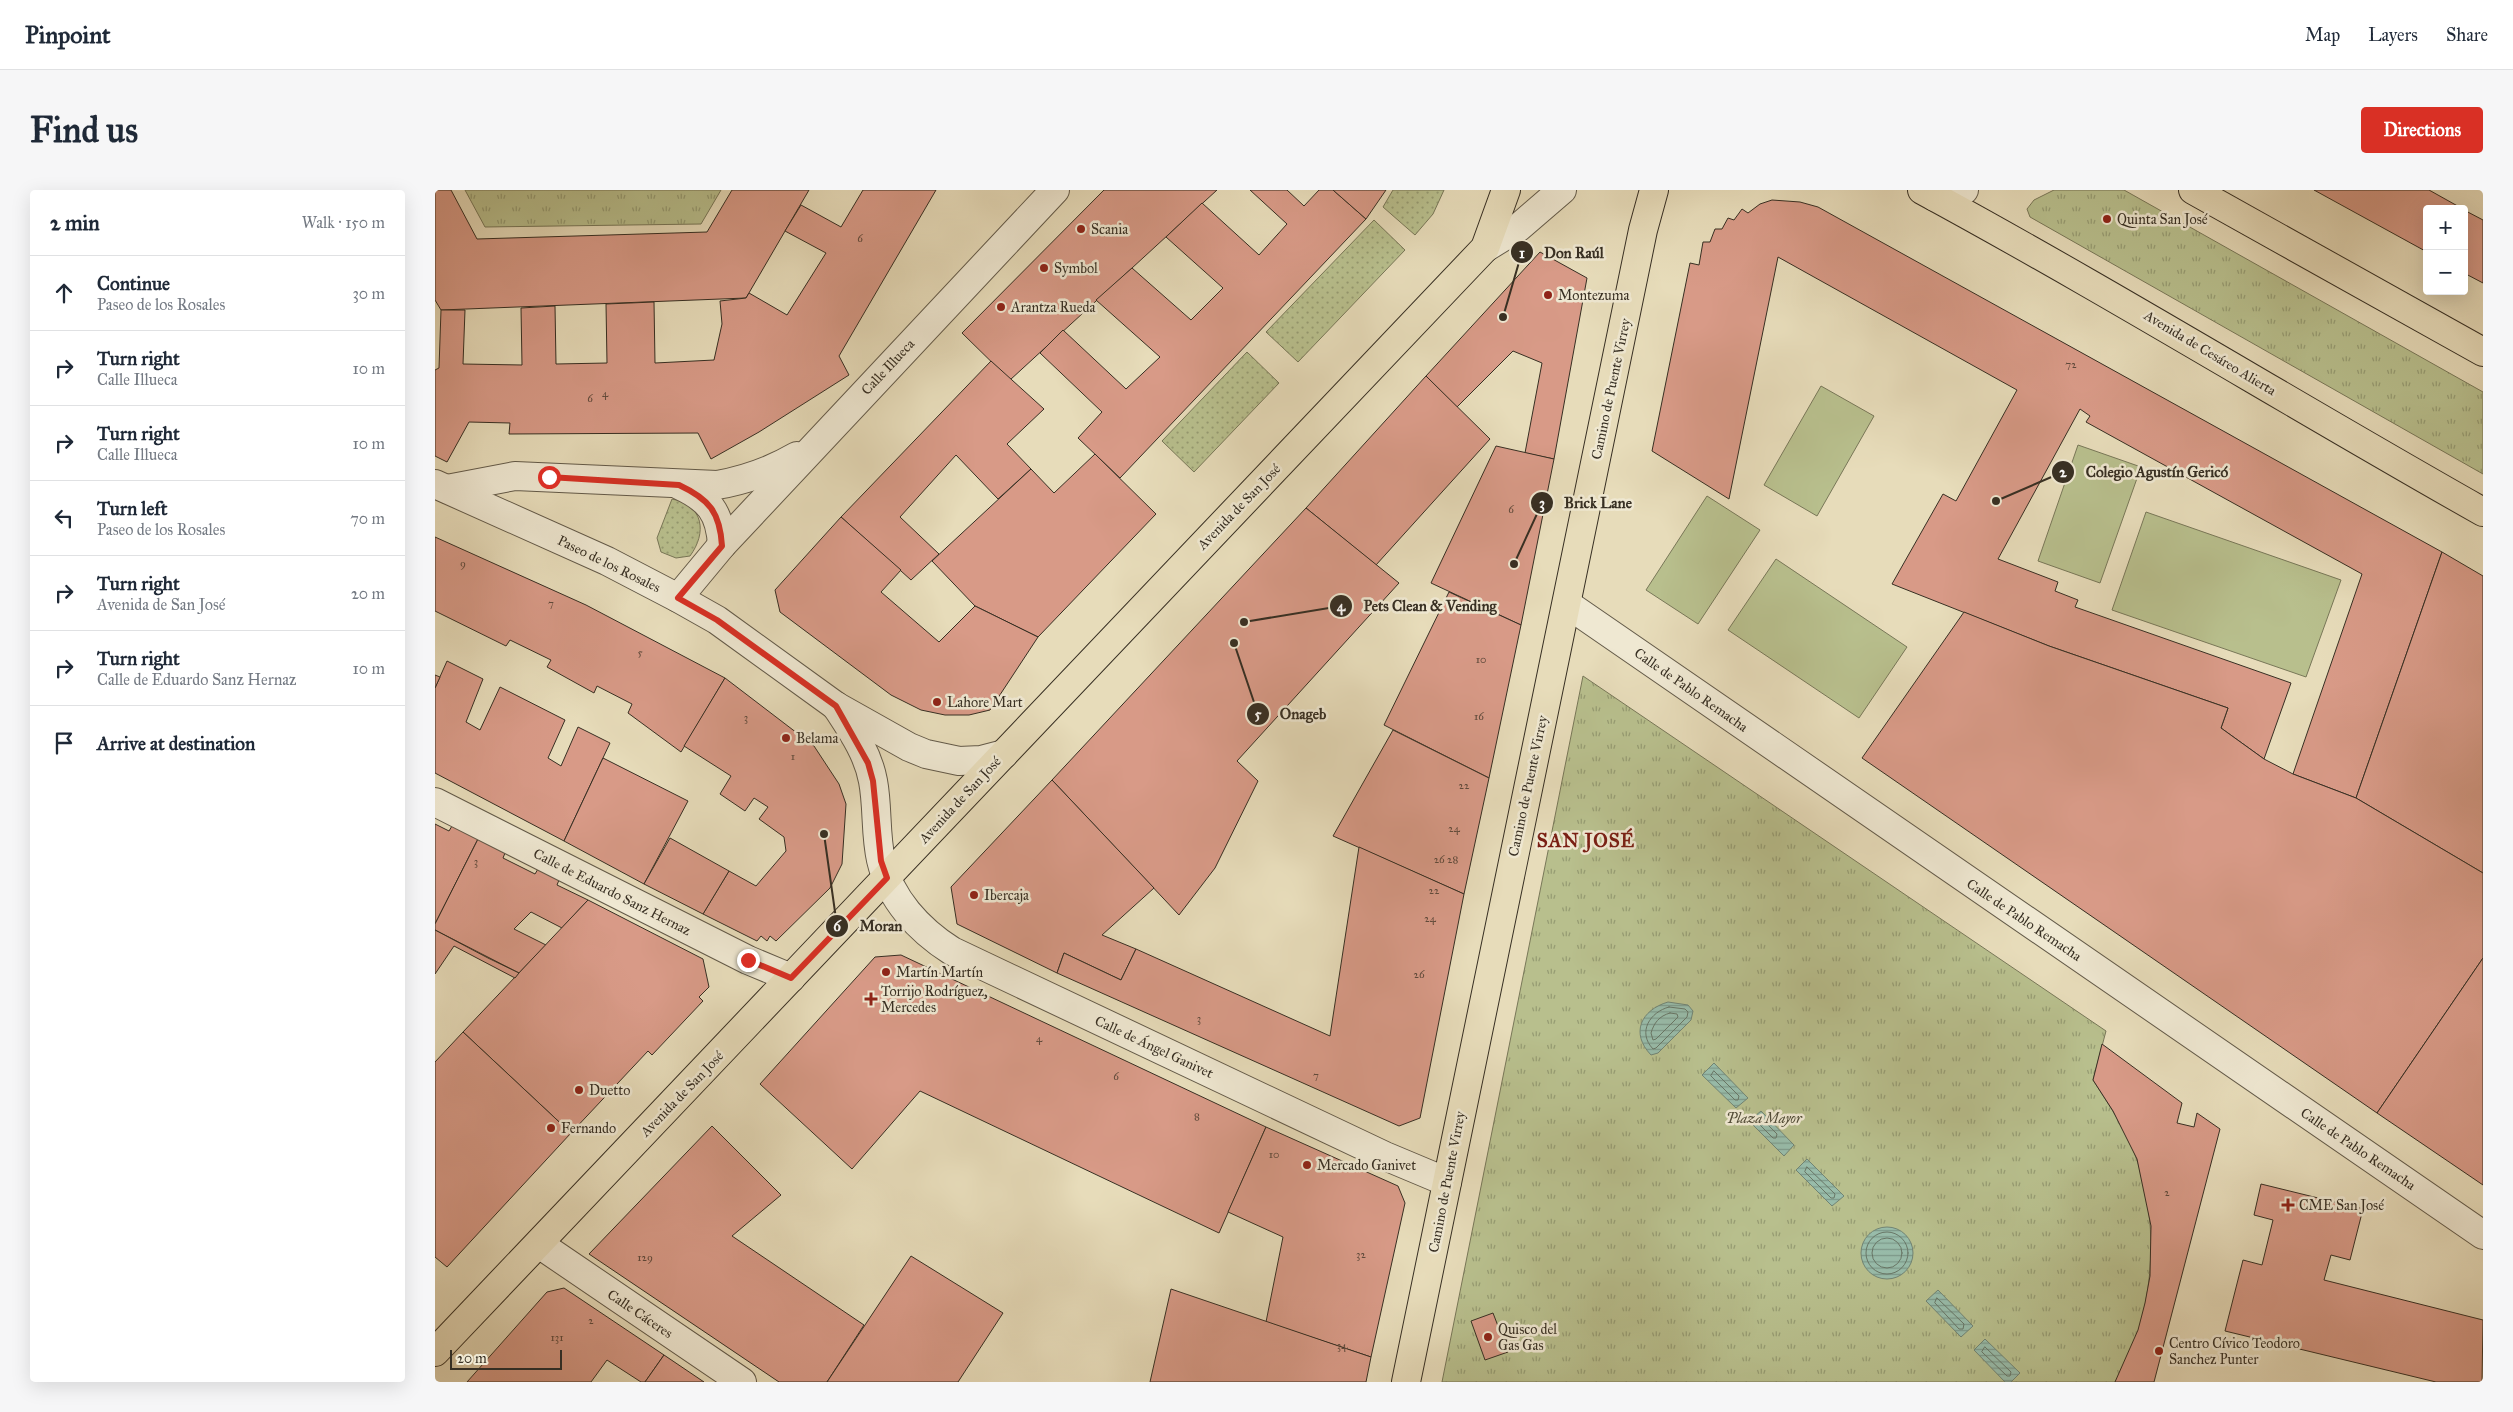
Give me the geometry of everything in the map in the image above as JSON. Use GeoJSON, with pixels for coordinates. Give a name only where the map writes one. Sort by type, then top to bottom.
{"type":"FeatureCollection","features":[{"type":"Feature","properties":{"kind":"main road","name":"Avenida de San José"},"geometry":{"type":"LineString","coordinates":[[435,1352],[1485,248],[1506,190]]}},
{"type":"Feature","properties":{"kind":"main road","name":"Camino de Puente Virrey"},"geometry":{"type":"LineString","coordinates":[[1406,1382],[1531,767],[1567,604],[1643,230],[1654,190]]}},
{"type":"Feature","properties":{"kind":"main road"},"geometry":{"type":"LineString","coordinates":[[2193,190],[2483,352]]}},
{"type":"Feature","properties":{"kind":"main road","name":"Avenida de Cesáreo Alierta"},"geometry":{"type":"LineString","coordinates":[[1929,193],[2099,287],[2360,443],[2483,512]]}},
{"type":"Feature","properties":{"kind":"street","name":"Calle Illueca"},"geometry":{"type":"LineString","coordinates":[[678,598],[722,546],[813,447],[1055,190]]}},
{"type":"Feature","properties":{"kind":"street","name":"Avenida de San José"},"geometry":{"type":"LineString","coordinates":[[1485,248],[1519,227],[1562,190]]}},
{"type":"Feature","properties":{"kind":"street","name":"Avenida de Cesáreo Alierta"},"geometry":{"type":"LineString","coordinates":[[1929,193],[1965,190]]}},
{"type":"Feature","properties":{"kind":"street","name":"Paseo de los Rosales"},"geometry":{"type":"LineString","coordinates":[[441,486],[515,476],[679,485],[717,485],[743,481],[777,468],[813,447]]}},
{"type":"Feature","properties":{"kind":"street"},"geometry":{"type":"LineString","coordinates":[[679,485],[697,494],[711,507],[721,526],[722,546]]}},
{"type":"Feature","properties":{"kind":"street","name":"Paseo de los Rosales"},"geometry":{"type":"LineString","coordinates":[[441,486],[607,561],[678,598],[717,620],[836,706],[893,740],[926,754],[959,761],[981,760],[1004,754]]}},
{"type":"Feature","properties":{"kind":"street","name":"Calle de Pablo Remacha"},"geometry":{"type":"LineString","coordinates":[[1567,604],[2483,1234]]}},
{"type":"Feature","properties":{"kind":"street","name":"Paseo de los Rosales"},"geometry":{"type":"LineString","coordinates":[[836,706],[868,763],[873,781],[881,861],[887,878]]}},
{"type":"Feature","properties":{"kind":"street","name":"Calle de Eduardo Sanz Hernaz"},"geometry":{"type":"LineString","coordinates":[[435,802],[748,960],[791,978]]}},
{"type":"Feature","properties":{"kind":"street","name":"Calle de Ángel Ganivet"},"geometry":{"type":"LineString","coordinates":[[887,878],[912,918],[931,937],[951,951],[1385,1156],[1447,1182]]}},
{"type":"Feature","properties":{"kind":"street","name":"Calle Cáceres"},"geometry":{"type":"LineString","coordinates":[[539,1244],[742,1382]]}},
{"type":"Feature","properties":{"kind":"green space"},"geometry":{"type":"Polygon","coordinates":[[[465,190],[721,190],[701,224],[485,227],[465,190]]]}},
{"type":"Feature","properties":{"kind":"green space"},"geometry":{"type":"Polygon","coordinates":[[[1393,190],[1444,190],[1433,214],[1415,235],[1383,207],[1393,190]]]}},
{"type":"Feature","properties":{"kind":"green space"},"geometry":{"type":"Polygon","coordinates":[[[2054,190],[2124,190],[2483,392],[2483,474],[2030,217],[2027,209],[2034,200],[2054,190]]]}},
{"type":"Feature","properties":{"kind":"green space"},"geometry":{"type":"Polygon","coordinates":[[[1374,220],[1405,250],[1298,362],[1266,332],[1374,220]]]}},
{"type":"Feature","properties":{"kind":"green space"},"geometry":{"type":"Polygon","coordinates":[[[1247,352],[1279,383],[1194,472],[1162,441],[1247,352]]]}},
{"type":"Feature","properties":{"kind":"green space"},"geometry":{"type":"Polygon","coordinates":[[[1821,386],[1874,416],[1817,516],[1764,485],[1821,386]]]}},
{"type":"Feature","properties":{"kind":"green space"},"geometry":{"type":"Polygon","coordinates":[[[2078,445],[2141,467],[2100,583],[2038,561],[2078,445]]]}},
{"type":"Feature","properties":{"kind":"green space"},"geometry":{"type":"Polygon","coordinates":[[[1707,496],[1760,530],[1698,624],[1646,590],[1707,496]]]}},
{"type":"Feature","properties":{"kind":"green space"},"geometry":{"type":"Polygon","coordinates":[[[672,499],[683,502],[691,507],[699,521],[699,538],[690,556],[676,558],[661,552],[657,538],[672,499]]]}},
{"type":"Feature","properties":{"kind":"green space"},"geometry":{"type":"Polygon","coordinates":[[[2146,512],[2341,580],[2306,677],[2112,610],[2146,512]]]}},
{"type":"Feature","properties":{"kind":"green space"},"geometry":{"type":"Polygon","coordinates":[[[1776,559],[1907,647],[1859,718],[1728,630],[1776,559]]]}},
{"type":"Feature","properties":{"kind":"green space","name":"Plaza Mayor"},"geometry":{"type":"Polygon","coordinates":[[[1583,676],[2106,1031],[2093,1080],[2123,1129],[2137,1160],[2145,1187],[2151,1244],[2150,1274],[2138,1331],[2128,1358],[2115,1382],[1442,1382],[1583,676]]]}},
{"type":"Feature","properties":{"kind":"water"},"geometry":{"type":"Polygon","coordinates":[[[1668,1002],[1688,1005],[1693,1011],[1691,1020],[1658,1053],[1651,1055],[1641,1039],[1641,1023],[1651,1011],[1668,1002]]]}},
{"type":"Feature","properties":{"kind":"water"},"geometry":{"type":"Polygon","coordinates":[[[1714,1063],[1748,1098],[1736,1108],[1702,1075],[1714,1063]]]}},
{"type":"Feature","properties":{"kind":"water"},"geometry":{"type":"Polygon","coordinates":[[[1761,1111],[1794,1145],[1784,1156],[1749,1121],[1761,1111]]]}},
{"type":"Feature","properties":{"kind":"water"},"geometry":{"type":"Polygon","coordinates":[[[1807,1159],[1844,1196],[1832,1206],[1796,1170],[1807,1159]]]}},
{"type":"Feature","properties":{"kind":"water"},"geometry":{"type":"Polygon","coordinates":[[[1887,1227],[1901,1231],[1909,1239],[1913,1253],[1909,1267],[1901,1275],[1887,1279],[1873,1275],[1865,1267],[1861,1253],[1865,1239],[1873,1231],[1887,1227]]]}},
{"type":"Feature","properties":{"kind":"water"},"geometry":{"type":"Polygon","coordinates":[[[1938,1290],[1973,1326],[1961,1337],[1926,1301],[1938,1290]]]}},
{"type":"Feature","properties":{"kind":"water"},"geometry":{"type":"Polygon","coordinates":[[[1985,1339],[2020,1373],[2011,1382],[2005,1382],[1974,1350],[1985,1339]]]}},
{"type":"Feature","properties":{"kind":"building"},"geometry":{"type":"Polygon","coordinates":[[[435,190],[451,190],[477,239],[707,232],[732,190],[809,190],[746,298],[441,310],[435,300],[435,190]]]}},
{"type":"Feature","properties":{"kind":"building"},"geometry":{"type":"Polygon","coordinates":[[[863,190],[936,190],[839,356],[849,375],[759,432],[711,459],[698,433],[509,434],[510,423],[469,422],[447,462],[435,456],[435,370],[439,368],[441,310],[465,310],[463,364],[522,365],[521,308],[555,306],[556,364],[607,363],[606,304],[654,302],[655,363],[714,360],[722,324],[720,301],[746,298],[749,293],[787,315],[826,253],[785,231],[801,205],[841,227],[863,190]]]}},
{"type":"Feature","properties":{"kind":"building"},"geometry":{"type":"Polygon","coordinates":[[[1104,190],[1217,190],[1010,380],[962,333],[1104,190]]]}},
{"type":"Feature","properties":{"kind":"building"},"geometry":{"type":"Polygon","coordinates":[[[1250,190],[1287,190],[1304,206],[1319,190],[1333,190],[1366,219],[1120,478],[1078,438],[1102,412],[1040,353],[1063,330],[1126,389],[1160,357],[1096,300],[1132,268],[1191,320],[1223,288],[1166,237],[1202,203],[1259,255],[1287,224],[1250,190]]]}},
{"type":"Feature","properties":{"kind":"building"},"geometry":{"type":"Polygon","coordinates":[[[1333,190],[1386,190],[1366,219],[1333,190]]]}},
{"type":"Feature","properties":{"kind":"building"},"geometry":{"type":"Polygon","coordinates":[[[2314,190],[2429,190],[2456,205],[2423,205],[2423,250],[2314,190]]]}},
{"type":"Feature","properties":{"kind":"building"},"geometry":{"type":"Polygon","coordinates":[[[1772,200],[1800,202],[1818,207],[2442,552],[2356,798],[2293,774],[2362,574],[2086,422],[2090,416],[2080,409],[1998,559],[2058,582],[2055,591],[2078,600],[2075,607],[2291,683],[2264,759],[2221,728],[2228,708],[2049,646],[1892,584],[1943,494],[1956,501],[2017,390],[1778,257],[1729,499],[1652,451],[1690,263],[1699,265],[1703,242],[1710,242],[1715,229],[1722,229],[1728,218],[1734,220],[1742,209],[1748,213],[1760,204],[1772,200]]]}},
{"type":"Feature","properties":{"kind":"building"},"geometry":{"type":"Polygon","coordinates":[[[2468,212],[2483,220],[2483,283],[2468,275],[2468,212]]]}},
{"type":"Feature","properties":{"kind":"building"},"geometry":{"type":"Polygon","coordinates":[[[1540,252],[1587,278],[1554,459],[1525,453],[1542,363],[1513,351],[1457,407],[1426,376],[1540,252]]]}},
{"type":"Feature","properties":{"kind":"building"},"geometry":{"type":"Polygon","coordinates":[[[991,361],[1044,409],[1007,444],[1031,469],[998,499],[956,455],[900,517],[939,554],[911,580],[841,517],[991,361]]]}},
{"type":"Feature","properties":{"kind":"building"},"geometry":{"type":"Polygon","coordinates":[[[1426,376],[1490,439],[1376,565],[1306,508],[1426,376]]]}},
{"type":"Feature","properties":{"kind":"building"},"geometry":{"type":"Polygon","coordinates":[[[1496,446],[1554,459],[1521,625],[1431,583],[1496,446]]]}},
{"type":"Feature","properties":{"kind":"building"},"geometry":{"type":"Polygon","coordinates":[[[1095,454],[1156,514],[1038,637],[975,606],[932,561],[1031,469],[1054,493],[1095,454]]]}},
{"type":"Feature","properties":{"kind":"building"},"geometry":{"type":"Polygon","coordinates":[[[1306,508],[1399,583],[1237,761],[1258,781],[1215,868],[1179,915],[1052,780],[1306,508]]]}},
{"type":"Feature","properties":{"kind":"building"},"geometry":{"type":"Polygon","coordinates":[[[841,517],[901,570],[881,592],[939,642],[975,606],[1038,637],[990,710],[969,715],[945,715],[921,710],[891,695],[780,612],[775,590],[841,517]]]}},
{"type":"Feature","properties":{"kind":"building"},"geometry":{"type":"Polygon","coordinates":[[[435,537],[586,605],[725,678],[681,752],[628,713],[632,704],[597,686],[594,693],[547,667],[551,660],[510,640],[506,646],[435,611],[435,537]]]}},
{"type":"Feature","properties":{"kind":"building"},"geometry":{"type":"Polygon","coordinates":[[[2442,552],[2483,576],[2483,873],[2356,798],[2442,552]]]}},
{"type":"Feature","properties":{"kind":"building"},"geometry":{"type":"Polygon","coordinates":[[[1449,592],[1521,625],[1489,778],[1384,725],[1449,592]]]}},
{"type":"Feature","properties":{"kind":"building"},"geometry":{"type":"Polygon","coordinates":[[[1964,612],[2049,646],[2228,708],[2221,728],[2264,759],[2293,774],[2356,798],[2483,873],[2483,958],[2377,1113],[1862,758],[1964,612]]]}},
{"type":"Feature","properties":{"kind":"building"},"geometry":{"type":"Polygon","coordinates":[[[447,661],[483,679],[466,722],[480,730],[500,687],[565,720],[548,758],[561,766],[578,727],[610,743],[564,841],[435,773],[435,688],[447,661]]]}},
{"type":"Feature","properties":{"kind":"building"},"geometry":{"type":"Polygon","coordinates":[[[435,675],[440,677],[435,688],[435,675]]]}},
{"type":"Feature","properties":{"kind":"building"},"geometry":{"type":"Polygon","coordinates":[[[725,678],[814,746],[839,784],[846,804],[842,864],[830,888],[776,941],[770,936],[767,941],[761,936],[757,941],[703,914],[729,871],[756,886],[786,851],[784,837],[759,819],[768,807],[754,798],[745,811],[720,794],[731,776],[684,746],[725,678]]]}},
{"type":"Feature","properties":{"kind":"building"},"geometry":{"type":"Polygon","coordinates":[[[1393,730],[1489,778],[1464,894],[1333,836],[1393,730]]]}},
{"type":"Feature","properties":{"kind":"building"},"geometry":{"type":"Polygon","coordinates":[[[603,758],[688,801],[644,884],[564,841],[603,758]]]}},
{"type":"Feature","properties":{"kind":"building"},"geometry":{"type":"Polygon","coordinates":[[[1052,780],[1154,888],[1102,935],[1136,949],[1121,980],[1064,953],[1057,973],[957,924],[951,887],[1052,780]]]}},
{"type":"Feature","properties":{"kind":"building"},"geometry":{"type":"Polygon","coordinates":[[[435,824],[449,831],[452,826],[478,839],[435,924],[435,824]]]}},
{"type":"Feature","properties":{"kind":"building"},"geometry":{"type":"Polygon","coordinates":[[[670,838],[729,871],[703,914],[644,884],[670,838]]]}},
{"type":"Feature","properties":{"kind":"building"},"geometry":{"type":"Polygon","coordinates":[[[478,839],[505,853],[503,858],[535,874],[538,869],[559,880],[557,885],[588,900],[562,928],[531,912],[514,929],[546,945],[519,973],[435,930],[435,924],[478,839]]]}},
{"type":"Feature","properties":{"kind":"building"},"geometry":{"type":"Polygon","coordinates":[[[1359,847],[1464,894],[1420,1118],[1399,1126],[1057,973],[1064,953],[1121,980],[1136,949],[1330,1036],[1359,847]]]}},
{"type":"Feature","properties":{"kind":"building"},"geometry":{"type":"Polygon","coordinates":[[[588,900],[703,959],[709,987],[699,997],[703,1001],[652,1055],[648,1051],[571,1133],[463,1032],[588,900]]]}},
{"type":"Feature","properties":{"kind":"building"},"geometry":{"type":"Polygon","coordinates":[[[435,930],[519,973],[515,978],[454,946],[435,974],[435,930]]]}},
{"type":"Feature","properties":{"kind":"building"},"geometry":{"type":"Polygon","coordinates":[[[901,955],[1266,1127],[1219,1233],[920,1091],[852,1169],[760,1084],[875,957],[901,955]]]}},
{"type":"Feature","properties":{"kind":"building"},"geometry":{"type":"Polygon","coordinates":[[[2483,958],[2483,1185],[2377,1113],[2483,958]]]}},
{"type":"Feature","properties":{"kind":"building"},"geometry":{"type":"Polygon","coordinates":[[[463,1032],[571,1133],[447,1267],[435,1257],[435,1062],[463,1032]]]}},
{"type":"Feature","properties":{"kind":"building"},"geometry":{"type":"Polygon","coordinates":[[[2102,1044],[2182,1103],[2177,1123],[2194,1127],[2197,1113],[2220,1129],[2154,1382],[2115,1382],[2138,1330],[2145,1303],[2150,1276],[2151,1226],[2137,1159],[2113,1111],[2093,1080],[2102,1044]]]}},
{"type":"Feature","properties":{"kind":"building"},"geometry":{"type":"Polygon","coordinates":[[[712,1126],[781,1195],[732,1236],[864,1325],[827,1382],[779,1382],[589,1254],[712,1126]]]}},
{"type":"Feature","properties":{"kind":"building"},"geometry":{"type":"Polygon","coordinates":[[[1266,1127],[1398,1186],[1405,1203],[1371,1357],[1266,1322],[1283,1237],[1228,1212],[1266,1127]]]}},
{"type":"Feature","properties":{"kind":"building"},"geometry":{"type":"Polygon","coordinates":[[[2261,1184],[2363,1209],[2350,1260],[2331,1255],[2324,1280],[2483,1320],[2482,1382],[2436,1382],[2225,1331],[2243,1260],[2262,1265],[2273,1220],[2254,1215],[2261,1184]]]}},
{"type":"Feature","properties":{"kind":"building"},"geometry":{"type":"Polygon","coordinates":[[[911,1256],[1003,1313],[958,1382],[827,1382],[911,1256]]]}},
{"type":"Feature","properties":{"kind":"building"},"geometry":{"type":"Polygon","coordinates":[[[564,1288],[664,1355],[645,1382],[641,1382],[607,1360],[591,1382],[467,1382],[547,1292],[564,1288]]]}},
{"type":"Feature","properties":{"kind":"building"},"geometry":{"type":"Polygon","coordinates":[[[1171,1289],[1371,1357],[1366,1382],[1150,1382],[1171,1289]]]}},
{"type":"Feature","properties":{"kind":"building"},"geometry":{"type":"Polygon","coordinates":[[[1493,1313],[1508,1352],[1485,1360],[1471,1321],[1493,1313]]]}},
{"type":"Feature","properties":{"kind":"building"},"geometry":{"type":"Polygon","coordinates":[[[664,1355],[704,1382],[645,1382],[664,1355]]]}},
{"type":"Feature","properties":{"kind":"place","name":"Quinta San José"},"geometry":{"type":"Point","coordinates":[2107,219]}},
{"type":"Feature","properties":{"kind":"place","name":"Scania"},"geometry":{"type":"Point","coordinates":[1081,229]}},
{"type":"Feature","properties":{"kind":"place","name":"Symbol"},"geometry":{"type":"Point","coordinates":[1044,268]}},
{"type":"Feature","properties":{"kind":"place","name":"Montezuma"},"geometry":{"type":"Point","coordinates":[1548,295]}},
{"type":"Feature","properties":{"kind":"place","name":"Arantza Rueda"},"geometry":{"type":"Point","coordinates":[1001,307]}},
{"type":"Feature","properties":{"kind":"place","name":"Don Raúl"},"geometry":{"type":"Point","coordinates":[1503,317]}},
{"type":"Feature","properties":{"kind":"place","name":"Colegio Agustín Gericó"},"geometry":{"type":"Point","coordinates":[1996,501]}},
{"type":"Feature","properties":{"kind":"place","name":"Brick Lane"},"geometry":{"type":"Point","coordinates":[1514,564]}},
{"type":"Feature","properties":{"kind":"place","name":"Pets Clean & Vending"},"geometry":{"type":"Point","coordinates":[1244,622]}},
{"type":"Feature","properties":{"kind":"place","name":"Onageb"},"geometry":{"type":"Point","coordinates":[1234,643]}},
{"type":"Feature","properties":{"kind":"place","name":"Lahore Mart"},"geometry":{"type":"Point","coordinates":[937,702]}},
{"type":"Feature","properties":{"kind":"place","name":"Belama"},"geometry":{"type":"Point","coordinates":[786,738]}},
{"type":"Feature","properties":{"kind":"place","name":"Moran"},"geometry":{"type":"Point","coordinates":[824,834]}},
{"type":"Feature","properties":{"kind":"place","name":"Ibercaja"},"geometry":{"type":"Point","coordinates":[974,895]}},
{"type":"Feature","properties":{"kind":"place","name":"Martín Martín"},"geometry":{"type":"Point","coordinates":[886,972]}},
{"type":"Feature","properties":{"kind":"place","name":"Torrijo Rodríguez, Mercedes"},"geometry":{"type":"Point","coordinates":[871,999]}},
{"type":"Feature","properties":{"kind":"place","name":"Duetto"},"geometry":{"type":"Point","coordinates":[579,1090]}},
{"type":"Feature","properties":{"kind":"place","name":"Fernando"},"geometry":{"type":"Point","coordinates":[551,1128]}},
{"type":"Feature","properties":{"kind":"place","name":"Mercado Ganivet"},"geometry":{"type":"Point","coordinates":[1307,1165]}},
{"type":"Feature","properties":{"kind":"place","name":"CME San José"},"geometry":{"type":"Point","coordinates":[2288,1205]}},
{"type":"Feature","properties":{"kind":"place","name":"Quisco del Gas Gas"},"geometry":{"type":"Point","coordinates":[1488,1337]}},
{"type":"Feature","properties":{"kind":"place","name":"Centro Cívico Teodoro Sanchez Punter"},"geometry":{"type":"Point","coordinates":[2159,1351]}},
{"type":"Feature","properties":{"kind":"district","name":"SAN JOSÉ"},"geometry":{"type":"Point","coordinates":[1586,840]}},
{"type":"Feature","properties":{"kind":"route"},"geometry":{"type":"LineString","coordinates":[[549,477],[679,485],[697,494],[711,507],[721,526],[722,546],[678,598],[717,620],[836,706],[859,743],[868,763],[873,781],[881,861],[887,878],[791,978],[748,960]]}}]}
